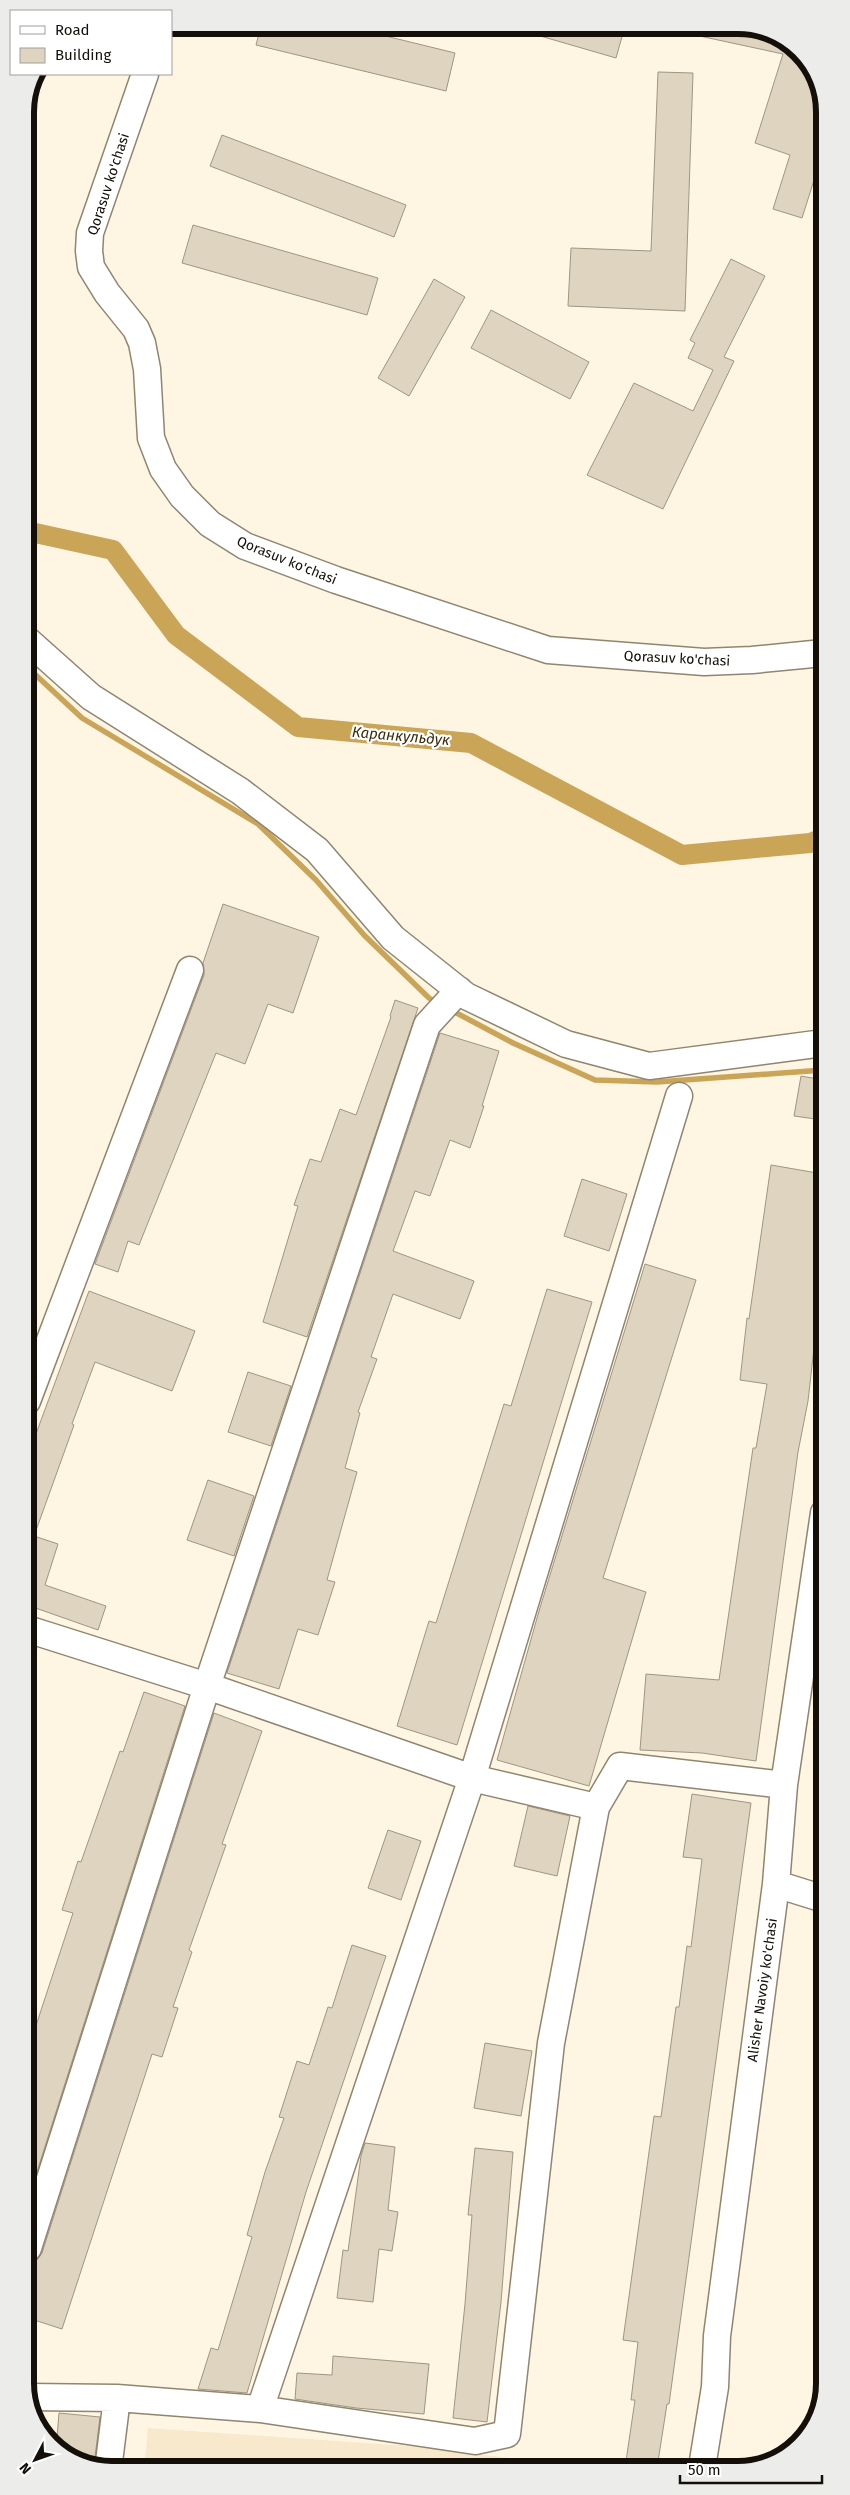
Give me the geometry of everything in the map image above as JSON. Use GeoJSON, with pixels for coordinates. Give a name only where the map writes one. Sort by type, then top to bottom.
{"type":"FeatureCollection","features":[{"type":"Feature","properties":{"kind":"street","name":"Qorasuv ko'chasi"},"geometry":{"type":"LineString","coordinates":[[145,75],[90,233],[91,267],[106,293],[136,329],[142,343],[147,369],[151,438],[163,469],[182,496],[210,524],[254,549],[336,580],[548,650],[704,662],[752,660],[816,654]]}},
{"type":"Feature","properties":{"kind":"street"},"geometry":{"type":"LineString","coordinates":[[34,645],[91,697],[240,791],[318,850],[393,938],[466,996],[566,1044],[649,1066],[816,1044]]}},
{"type":"Feature","properties":{"kind":"street"},"geometry":{"type":"LineString","coordinates":[[34,1382],[190,970]]}},
{"type":"Feature","properties":{"kind":"street"},"geometry":{"type":"LineString","coordinates":[[34,2229],[207,1686],[427,1025],[459,990]]}},
{"type":"Feature","properties":{"kind":"street"},"geometry":{"type":"LineString","coordinates":[[260,2409],[472,1778],[679,1096]]}},
{"type":"Feature","properties":{"kind":"street","name":"Alisher Navoiy ko'chasi"},"geometry":{"type":"LineString","coordinates":[[703,2461],[715,2387],[717,2336],[776,1884],[784,1785],[816,1567]]}},
{"type":"Feature","properties":{"kind":"street"},"geometry":{"type":"LineString","coordinates":[[34,1631],[207,1686],[472,1778],[596,1808]]}},
{"type":"Feature","properties":{"kind":"street"},"geometry":{"type":"LineString","coordinates":[[35,2398],[117,2398],[260,2409],[475,2441],[507,2434],[551,2043],[596,1808],[620,1766],[784,1785]]}},
{"type":"Feature","properties":{"kind":"street"},"geometry":{"type":"LineString","coordinates":[[776,1884],[816,1896]]}},
{"type":"Feature","properties":{"kind":"street"},"geometry":{"type":"LineString","coordinates":[[109,2461],[117,2398]]}},
{"type":"Feature","properties":{"kind":"shaded area"},"geometry":{"type":"Polygon","coordinates":[[[148,2428],[408,2446],[509,2458],[509,2461],[145,2461],[148,2428]]]}},
{"type":"Feature","properties":{"kind":"building"},"geometry":{"type":"Polygon","coordinates":[[[259,34],[377,34],[455,53],[446,91],[256,45],[259,34]]]}},
{"type":"Feature","properties":{"kind":"building"},"geometry":{"type":"Polygon","coordinates":[[[533,34],[623,34],[616,58],[533,34]]]}},
{"type":"Feature","properties":{"kind":"building"},"geometry":{"type":"Polygon","coordinates":[[[690,34],[753,35],[777,44],[790,53],[803,69],[814,92],[816,102],[816,174],[802,218],[773,209],[790,155],[755,143],[783,54],[690,34]]]}},
{"type":"Feature","properties":{"kind":"building"},"geometry":{"type":"Polygon","coordinates":[[[658,72],[693,73],[685,311],[568,306],[571,248],[651,251],[658,72]]]}},
{"type":"Feature","properties":{"kind":"building"},"geometry":{"type":"Polygon","coordinates":[[[222,135],[406,205],[394,237],[210,166],[222,135]]]}},
{"type":"Feature","properties":{"kind":"building"},"geometry":{"type":"Polygon","coordinates":[[[193,225],[378,278],[367,315],[182,263],[193,225]]]}},
{"type":"Feature","properties":{"kind":"building"},"geometry":{"type":"Polygon","coordinates":[[[731,259],[765,276],[724,357],[734,361],[663,509],[587,475],[634,383],[693,411],[713,370],[688,358],[695,343],[690,340],[731,259]]]}},
{"type":"Feature","properties":{"kind":"building"},"geometry":{"type":"Polygon","coordinates":[[[434,279],[465,297],[409,396],[378,378],[434,279]]]}},
{"type":"Feature","properties":{"kind":"building"},"geometry":{"type":"Polygon","coordinates":[[[491,310],[589,362],[570,399],[471,348],[491,310]]]}},
{"type":"Feature","properties":{"kind":"building"},"geometry":{"type":"Polygon","coordinates":[[[223,904],[319,937],[293,1013],[268,1004],[245,1064],[216,1053],[139,1245],[128,1241],[118,1272],[95,1264],[204,975],[203,963],[223,904]]]}},
{"type":"Feature","properties":{"kind":"building"},"geometry":{"type":"Polygon","coordinates":[[[395,1000],[418,1008],[307,1337],[263,1322],[298,1206],[294,1205],[310,1159],[321,1162],[340,1109],[356,1115],[391,1017],[395,1000]]]}},
{"type":"Feature","properties":{"kind":"building"},"geometry":{"type":"Polygon","coordinates":[[[440,1033],[499,1051],[470,1148],[450,1140],[430,1196],[415,1191],[393,1251],[474,1281],[460,1319],[393,1294],[371,1357],[377,1359],[358,1412],[360,1413],[345,1468],[357,1472],[327,1580],[335,1582],[318,1635],[298,1629],[279,1689],[227,1673],[440,1033]]]}},
{"type":"Feature","properties":{"kind":"building"},"geometry":{"type":"Polygon","coordinates":[[[801,1076],[816,1079],[816,1119],[794,1116],[801,1076]]]}},
{"type":"Feature","properties":{"kind":"building"},"geometry":{"type":"Polygon","coordinates":[[[771,1165],[816,1173],[816,1330],[808,1401],[798,1452],[756,1761],[702,1753],[640,1750],[646,1674],[719,1680],[753,1448],[756,1448],[767,1384],[740,1380],[747,1318],[749,1319],[771,1165]]]}},
{"type":"Feature","properties":{"kind":"building"},"geometry":{"type":"Polygon","coordinates":[[[582,1179],[627,1194],[609,1251],[564,1236],[582,1179]]]}},
{"type":"Feature","properties":{"kind":"building"},"geometry":{"type":"Polygon","coordinates":[[[645,1264],[696,1280],[603,1578],[646,1592],[589,1786],[497,1760],[539,1611],[645,1264]]]}},
{"type":"Feature","properties":{"kind":"building"},"geometry":{"type":"Polygon","coordinates":[[[547,1289],[592,1302],[457,1745],[397,1726],[429,1621],[436,1623],[504,1404],[511,1406],[547,1289]]]}},
{"type":"Feature","properties":{"kind":"building"},"geometry":{"type":"Polygon","coordinates":[[[89,1291],[195,1331],[172,1391],[95,1362],[34,1536],[34,1439],[89,1291]]]}},
{"type":"Feature","properties":{"kind":"building"},"geometry":{"type":"Polygon","coordinates":[[[248,1372],[291,1386],[271,1446],[228,1432],[248,1372]]]}},
{"type":"Feature","properties":{"kind":"building"},"geometry":{"type":"Polygon","coordinates":[[[208,1480],[254,1496],[234,1556],[187,1540],[208,1480]]]}},
{"type":"Feature","properties":{"kind":"building"},"geometry":{"type":"Polygon","coordinates":[[[34,1536],[58,1544],[45,1585],[106,1606],[98,1630],[34,1607],[34,1536]]]}},
{"type":"Feature","properties":{"kind":"building"},"geometry":{"type":"Polygon","coordinates":[[[144,1692],[185,1706],[34,2181],[34,2032],[73,1913],[62,1910],[78,1861],[81,1862],[120,1751],[123,1752],[144,1692]]]}},
{"type":"Feature","properties":{"kind":"building"},"geometry":{"type":"Polygon","coordinates":[[[214,1713],[262,1731],[222,1844],[226,1845],[189,1950],[192,1952],[173,2007],[178,2008],[162,2057],[152,2054],[62,2329],[34,2320],[34,2261],[38,2259],[42,2253],[214,1713]]]}},
{"type":"Feature","properties":{"kind":"building"},"geometry":{"type":"Polygon","coordinates":[[[692,1794],[751,1803],[669,2404],[667,2404],[658,2461],[626,2461],[635,2400],[631,2400],[638,2342],[623,2340],[654,2116],[661,2117],[676,2007],[679,2007],[687,1946],[691,1947],[702,1859],[683,1857],[692,1794]]]}},
{"type":"Feature","properties":{"kind":"building"},"geometry":{"type":"Polygon","coordinates":[[[528,1806],[570,1816],[557,1876],[514,1866],[528,1806]]]}},
{"type":"Feature","properties":{"kind":"building"},"geometry":{"type":"Polygon","coordinates":[[[388,1830],[421,1841],[401,1900],[368,1888],[388,1830]]]}},
{"type":"Feature","properties":{"kind":"building"},"geometry":{"type":"Polygon","coordinates":[[[352,1945],[386,1956],[306,2192],[247,2393],[198,2389],[211,2348],[218,2350],[252,2237],[247,2235],[265,2172],[284,2118],[279,2117],[297,2061],[309,2065],[328,2007],[332,2008],[352,1945]]]}},
{"type":"Feature","properties":{"kind":"building"},"geometry":{"type":"Polygon","coordinates":[[[485,2043],[532,2051],[521,2116],[474,2108],[485,2043]]]}},
{"type":"Feature","properties":{"kind":"building"},"geometry":{"type":"Polygon","coordinates":[[[365,2143],[395,2147],[388,2210],[398,2212],[392,2251],[379,2249],[373,2302],[337,2298],[343,2250],[348,2251],[361,2156],[365,2143]]]}},
{"type":"Feature","properties":{"kind":"building"},"geometry":{"type":"Polygon","coordinates":[[[475,2148],[513,2152],[501,2302],[487,2422],[453,2418],[465,2304],[472,2215],[468,2215],[475,2148]]]}},
{"type":"Feature","properties":{"kind":"building"},"geometry":{"type":"Polygon","coordinates":[[[333,2356],[429,2364],[424,2414],[356,2408],[295,2399],[297,2373],[332,2375],[333,2356]]]}},
{"type":"Feature","properties":{"kind":"building"},"geometry":{"type":"Polygon","coordinates":[[[59,2413],[100,2417],[95,2459],[73,2451],[60,2441],[60,2435],[57,2435],[59,2413]]]}},
{"type":"Feature","properties":{"kind":"waterway","name":"Каранкульдук"},"geometry":{"type":"LineString","coordinates":[[34,533],[113,550],[176,635],[298,727],[471,743],[682,855],[810,843],[816,841]]}},
{"type":"Feature","properties":{"kind":"waterway"},"geometry":{"type":"LineString","coordinates":[[34,673],[82,718],[258,824],[316,880],[364,935],[429,998],[439,1004]]}},
{"type":"Feature","properties":{"kind":"waterway"},"geometry":{"type":"LineString","coordinates":[[449,1009],[513,1043],[595,1080],[657,1082],[816,1071]]}}]}
